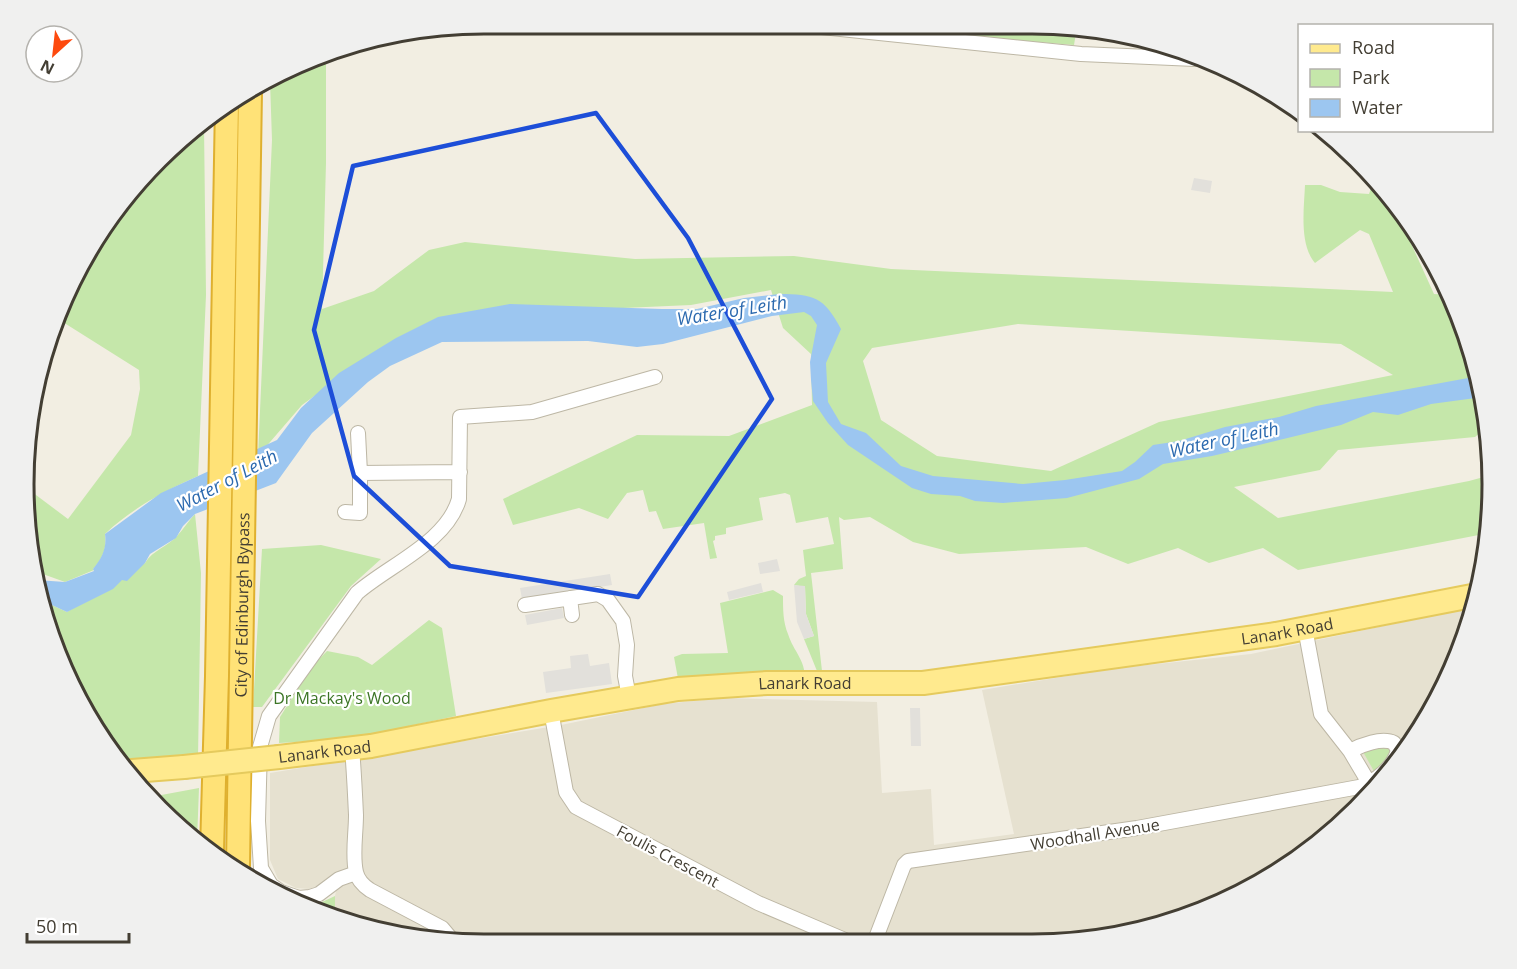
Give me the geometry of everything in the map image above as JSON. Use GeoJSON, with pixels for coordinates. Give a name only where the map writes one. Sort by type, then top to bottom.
{"type":"FeatureCollection","features":[{"type":"Feature","properties":{"kind":"highway","name":"City of Edinburgh Bypass"},"geometry":{"type":"LineString","coordinates":[[213,843],[228,675],[235,331],[249,101]]}},
{"type":"Feature","properties":{"kind":"highway","name":"City of Edinburgh Bypass"},"geometry":{"type":"LineString","coordinates":[[227,115],[235,331]]}},
{"type":"Feature","properties":{"kind":"highway","name":"City of Edinburgh Bypass"},"geometry":{"type":"LineString","coordinates":[[228,675],[238,861]]}},
{"type":"Feature","properties":{"kind":"main road","name":"Lanark Road"},"geometry":{"type":"LineString","coordinates":[[137,770],[352,749],[629,697],[732,684],[923,682],[1246,639],[1468,597]]}},
{"type":"Feature","properties":{"kind":"street"},"geometry":{"type":"LineString","coordinates":[[889,34],[1080,54],[1178,58]]}},
{"type":"Feature","properties":{"kind":"street"},"geometry":{"type":"LineString","coordinates":[[268,879],[259,860],[260,747],[269,716],[357,593],[424,545],[455,511],[459,499],[460,417],[532,412],[655,377]]}},
{"type":"Feature","properties":{"kind":"street"},"geometry":{"type":"LineString","coordinates":[[345,512],[360,513],[358,433]]}},
{"type":"Feature","properties":{"kind":"street"},"geometry":{"type":"LineString","coordinates":[[360,473],[460,472]]}},
{"type":"Feature","properties":{"kind":"street"},"geometry":{"type":"LineString","coordinates":[[525,605],[598,594],[608,600],[623,621],[627,645],[625,676],[629,697]]}},
{"type":"Feature","properties":{"kind":"street"},"geometry":{"type":"LineString","coordinates":[[570,598],[572,615]]}},
{"type":"Feature","properties":{"kind":"street"},"geometry":{"type":"LineString","coordinates":[[1305,628],[1317,700],[1322,714],[1350,751],[1368,784]]}},
{"type":"Feature","properties":{"kind":"street","name":"Foulis Crescent"},"geometry":{"type":"LineString","coordinates":[[551,711],[566,792],[576,807],[758,903],[831,934]]}},
{"type":"Feature","properties":{"kind":"street"},"geometry":{"type":"LineString","coordinates":[[1350,751],[1358,746],[1387,741],[1391,741],[1397,748]]}},
{"type":"Feature","properties":{"kind":"street"},"geometry":{"type":"LineString","coordinates":[[352,749],[356,815],[356,873],[363,886],[442,928],[446,933]]}},
{"type":"Feature","properties":{"kind":"street","name":"Woodhall Avenue"},"geometry":{"type":"LineString","coordinates":[[878,934],[904,866],[913,859],[1137,828],[1362,790]]}},
{"type":"Feature","properties":{"kind":"street"},"geometry":{"type":"LineString","coordinates":[[306,897],[319,894],[339,879],[356,873]]}},
{"type":"Feature","properties":{"kind":"highlighted area"},"geometry":{"type":"Polygon","coordinates":[[[596,113],[688,238],[772,399],[638,597],[450,566],[354,476],[314,330],[353,166],[596,113]]]}},
{"type":"Feature","properties":{"kind":"shaded area"},"geometry":{"type":"Polygon","coordinates":[[[1194,178],[1212,181],[1210,193],[1191,190],[1194,178]]]}},
{"type":"Feature","properties":{"kind":"shaded area"},"geometry":{"type":"Polygon","coordinates":[[[777,559],[780,571],[760,574],[758,563],[777,559]]]}},
{"type":"Feature","properties":{"kind":"shaded area"},"geometry":{"type":"Polygon","coordinates":[[[610,574],[612,585],[522,599],[520,588],[610,574]]]}},
{"type":"Feature","properties":{"kind":"shaded area"},"geometry":{"type":"Polygon","coordinates":[[[761,583],[763,592],[729,600],[727,592],[761,583]]]}},
{"type":"Feature","properties":{"kind":"shaded area"},"geometry":{"type":"Polygon","coordinates":[[[794,585],[805,586],[806,614],[814,636],[804,639],[797,622],[794,585]]]}},
{"type":"Feature","properties":{"kind":"shaded area"},"geometry":{"type":"Polygon","coordinates":[[[562,608],[564,618],[527,625],[525,615],[562,608]]]}},
{"type":"Feature","properties":{"kind":"shaded area"},"geometry":{"type":"Polygon","coordinates":[[[1465,609],[1448,657],[1422,710],[1390,758],[1351,803],[1283,859],[1232,888],[1177,911],[1120,926],[1062,934],[455,934],[397,926],[335,909],[340,871],[320,885],[309,889],[296,888],[278,879],[270,860],[270,773],[561,725],[663,704],[725,698],[877,702],[882,793],[931,789],[934,845],[1014,834],[982,690],[1110,669],[1251,654],[1465,609]]]}},
{"type":"Feature","properties":{"kind":"shaded area"},"geometry":{"type":"Polygon","coordinates":[[[588,654],[590,666],[609,663],[612,684],[546,693],[543,672],[571,668],[570,656],[588,654]]]}},
{"type":"Feature","properties":{"kind":"shaded area"},"geometry":{"type":"Polygon","coordinates":[[[910,708],[920,708],[921,746],[911,746],[910,708]]]}},
{"type":"Feature","properties":{"kind":"green space"},"geometry":{"type":"Polygon","coordinates":[[[1032,34],[1075,36],[1074,45],[953,35],[1032,34]]]}},
{"type":"Feature","properties":{"kind":"green space"},"geometry":{"type":"Polygon","coordinates":[[[326,64],[322,309],[374,291],[429,250],[465,242],[635,259],[794,256],[891,269],[1393,292],[1369,234],[1360,230],[1315,263],[1307,246],[1304,215],[1305,185],[1321,185],[1340,192],[1369,194],[1371,188],[1406,233],[1434,294],[1440,294],[1448,312],[1467,368],[1480,433],[1475,437],[1338,450],[1320,470],[1234,487],[1278,518],[1482,477],[1480,535],[1298,570],[1263,548],[1209,563],[1178,548],[1128,564],[1086,547],[959,554],[913,542],[870,517],[844,520],[839,517],[843,569],[811,573],[822,671],[817,671],[804,639],[814,636],[806,614],[805,587],[794,585],[806,576],[803,550],[834,544],[828,517],[796,523],[790,495],[785,493],[759,498],[763,520],[726,528],[726,534],[715,536],[713,541],[717,558],[710,559],[704,523],[663,529],[656,511],[649,512],[643,490],[627,493],[608,519],[579,508],[513,525],[503,499],[637,435],[729,436],[812,405],[811,354],[783,328],[771,290],[691,305],[556,311],[371,355],[302,405],[258,456],[272,140],[270,89],[326,64]],[[1018,324],[872,348],[863,361],[881,420],[937,456],[1051,471],[1159,422],[1393,375],[1341,344],[1018,324]]]}},
{"type":"Feature","properties":{"kind":"green space"},"geometry":{"type":"Polygon","coordinates":[[[204,133],[206,295],[198,476],[149,501],[126,516],[105,534],[104,553],[94,570],[65,582],[44,574],[38,543],[34,494],[68,519],[131,435],[140,389],[139,370],[65,323],[81,285],[110,234],[166,166],[204,133]]]}},
{"type":"Feature","properties":{"kind":"green space"},"geometry":{"type":"Polygon","coordinates":[[[195,514],[201,573],[198,758],[132,764],[110,735],[81,684],[58,629],[51,605],[67,612],[145,563],[177,536],[195,514]]]}},
{"type":"Feature","properties":{"kind":"green space"},"geometry":{"type":"Polygon","coordinates":[[[321,545],[381,559],[351,586],[262,707],[253,707],[262,549],[321,545]]]}},
{"type":"Feature","properties":{"kind":"green space"},"geometry":{"type":"Polygon","coordinates":[[[773,590],[783,596],[785,625],[790,641],[804,667],[805,682],[679,684],[674,657],[682,654],[728,653],[720,603],[773,590]]]}},
{"type":"Feature","properties":{"kind":"green space","name":"Dr Mackay's Wood"},"geometry":{"type":"Polygon","coordinates":[[[429,620],[442,628],[456,716],[348,739],[279,743],[280,717],[312,666],[327,651],[358,657],[372,665],[429,620]]]}},
{"type":"Feature","properties":{"kind":"green space"},"geometry":{"type":"Polygon","coordinates":[[[1388,746],[1391,750],[1390,754],[1375,773],[1362,750],[1388,746]]]}},
{"type":"Feature","properties":{"kind":"green space"},"geometry":{"type":"Polygon","coordinates":[[[199,788],[197,831],[166,803],[159,795],[199,788]]]}},
{"type":"Feature","properties":{"kind":"green space"},"geometry":{"type":"Polygon","coordinates":[[[335,896],[335,909],[320,903],[335,896]]]}},
{"type":"Feature","properties":{"kind":"water","name":"Water of Leith"},"geometry":{"type":"Polygon","coordinates":[[[779,294],[801,295],[823,304],[841,329],[826,363],[828,402],[841,424],[866,433],[901,466],[933,476],[1023,484],[1065,480],[1122,471],[1153,445],[1179,441],[1225,427],[1279,417],[1316,406],[1469,378],[1474,398],[1431,404],[1398,415],[1373,412],[1341,425],[1212,456],[1163,464],[1139,479],[1067,498],[1003,503],[931,494],[912,488],[848,445],[828,423],[813,401],[810,362],[817,325],[811,316],[804,312],[772,316],[663,344],[637,347],[588,341],[442,342],[390,366],[368,382],[312,433],[276,483],[195,514],[183,526],[176,538],[150,554],[145,563],[127,581],[122,580],[113,589],[67,612],[51,605],[45,581],[65,582],[94,571],[104,548],[105,534],[161,493],[277,440],[301,408],[339,373],[396,338],[438,317],[510,304],[697,309],[744,298],[779,294]]]}}]}
